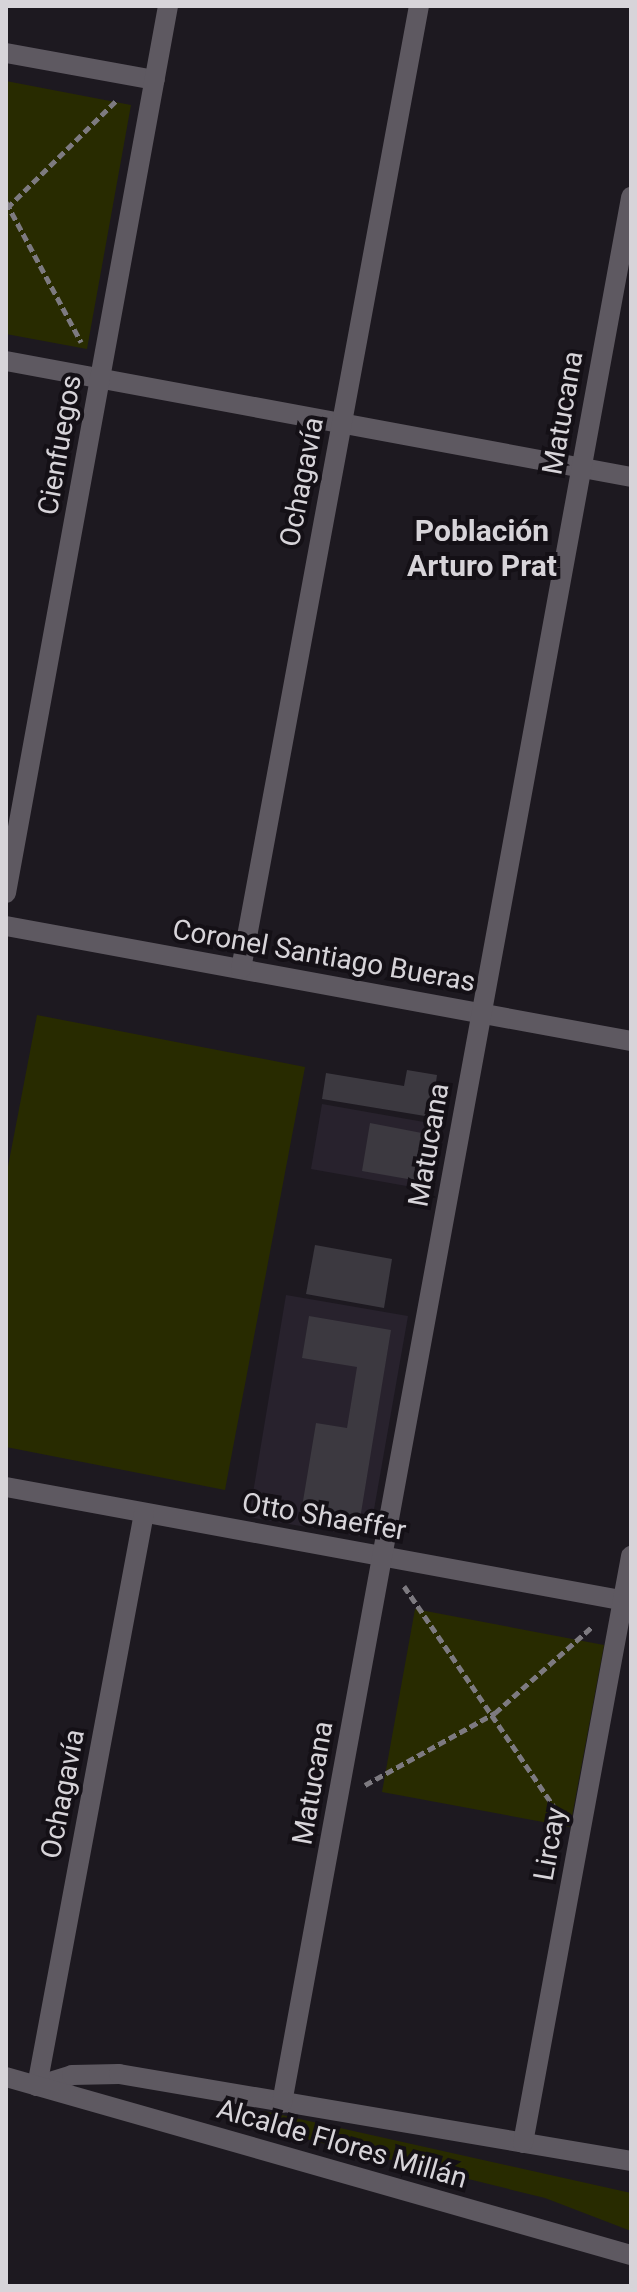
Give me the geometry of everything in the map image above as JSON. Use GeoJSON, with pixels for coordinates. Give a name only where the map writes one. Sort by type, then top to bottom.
{"type":"FeatureCollection","features":[{"type":"Feature","properties":{"kind":"street","name":"Cienfuegos"},"geometry":{"type":"LineString","coordinates":[[6,893],[100,379],[148,78],[168,6]]}},
{"type":"Feature","properties":{"kind":"street","name":"Ochagavía"},"geometry":{"type":"LineString","coordinates":[[241,969],[419,6]]}},
{"type":"Feature","properties":{"kind":"street"},"geometry":{"type":"LineString","coordinates":[[6,53],[148,78]]}},
{"type":"Feature","properties":{"kind":"street","name":"Matucana"},"geometry":{"type":"LineString","coordinates":[[282,2103],[631,197]]}},
{"type":"Feature","properties":{"kind":"street"},"geometry":{"type":"LineString","coordinates":[[6,361],[631,477]]}},
{"type":"Feature","properties":{"kind":"street","name":"Coronel Santiago Bueras"},"geometry":{"type":"LineString","coordinates":[[6,926],[631,1041]]}},
{"type":"Feature","properties":{"kind":"street","name":"Otto Shaeffer"},"geometry":{"type":"LineString","coordinates":[[6,1487],[627,1601]]}},
{"type":"Feature","properties":{"kind":"street","name":"Ochagavía"},"geometry":{"type":"LineString","coordinates":[[37,2086],[144,1513]]}},
{"type":"Feature","properties":{"kind":"street","name":"Lircay"},"geometry":{"type":"LineString","coordinates":[[523,2143],[627,1601],[631,1556]]}},
{"type":"Feature","properties":{"kind":"street","name":"Alcalde Flores Millán"},"geometry":{"type":"LineString","coordinates":[[37,2086],[96,2072],[631,2161]]}},
{"type":"Feature","properties":{"kind":"street","name":"Alcalde Flores Millán"},"geometry":{"type":"LineString","coordinates":[[6,2077],[631,2255]]}},
{"type":"Feature","properties":{"kind":"path"},"geometry":{"type":"LineString","coordinates":[[100,379],[7,206],[148,78]]}},
{"type":"Feature","properties":{"kind":"path"},"geometry":{"type":"LineString","coordinates":[[383,1556],[495,1713],[578,1845]]}},
{"type":"Feature","properties":{"kind":"path"},"geometry":{"type":"LineString","coordinates":[[338,1801],[495,1713],[627,1601]]}},
{"type":"Feature","properties":{"kind":"shaded area"},"geometry":{"type":"Polygon","coordinates":[[[322,1104],[441,1125],[429,1190],[311,1169],[322,1104]]]}},
{"type":"Feature","properties":{"kind":"shaded area"},"geometry":{"type":"Polygon","coordinates":[[[286,1295],[408,1316],[369,1538],[249,1517],[286,1295]]]}},
{"type":"Feature","properties":{"kind":"green space"},"geometry":{"type":"Polygon","coordinates":[[[6,81],[131,105],[87,349],[6,334],[6,81]]]}},
{"type":"Feature","properties":{"kind":"green space"},"geometry":{"type":"Polygon","coordinates":[[[37,1015],[305,1067],[225,1490],[6,1447],[6,1177],[37,1015]]]}},
{"type":"Feature","properties":{"kind":"green space"},"geometry":{"type":"Polygon","coordinates":[[[415,1609],[604,1645],[570,1827],[382,1792],[415,1609]]]}},
{"type":"Feature","properties":{"kind":"green space"},"geometry":{"type":"Polygon","coordinates":[[[264,2111],[631,2193],[631,2231],[545,2198],[261,2128],[264,2111]]]}},
{"type":"Feature","properties":{"kind":"building"},"geometry":{"type":"Polygon","coordinates":[[[407,1070],[437,1075],[431,1117],[322,1099],[326,1073],[404,1086],[407,1070]]]}},
{"type":"Feature","properties":{"kind":"building"},"geometry":{"type":"Polygon","coordinates":[[[370,1123],[427,1134],[419,1181],[362,1171],[370,1123]]]}},
{"type":"Feature","properties":{"kind":"building"},"geometry":{"type":"Polygon","coordinates":[[[315,1245],[392,1259],[384,1308],[306,1294],[315,1245]]]}},
{"type":"Feature","properties":{"kind":"building"},"geometry":{"type":"Polygon","coordinates":[[[309,1316],[391,1330],[360,1519],[300,1519],[316,1423],[347,1428],[357,1367],[302,1358],[309,1316]]]}},
{"type":"Feature","properties":{"kind":"district","name":"Población Arturo Prat"},"geometry":{"type":"Point","coordinates":[482,548]}}]}
